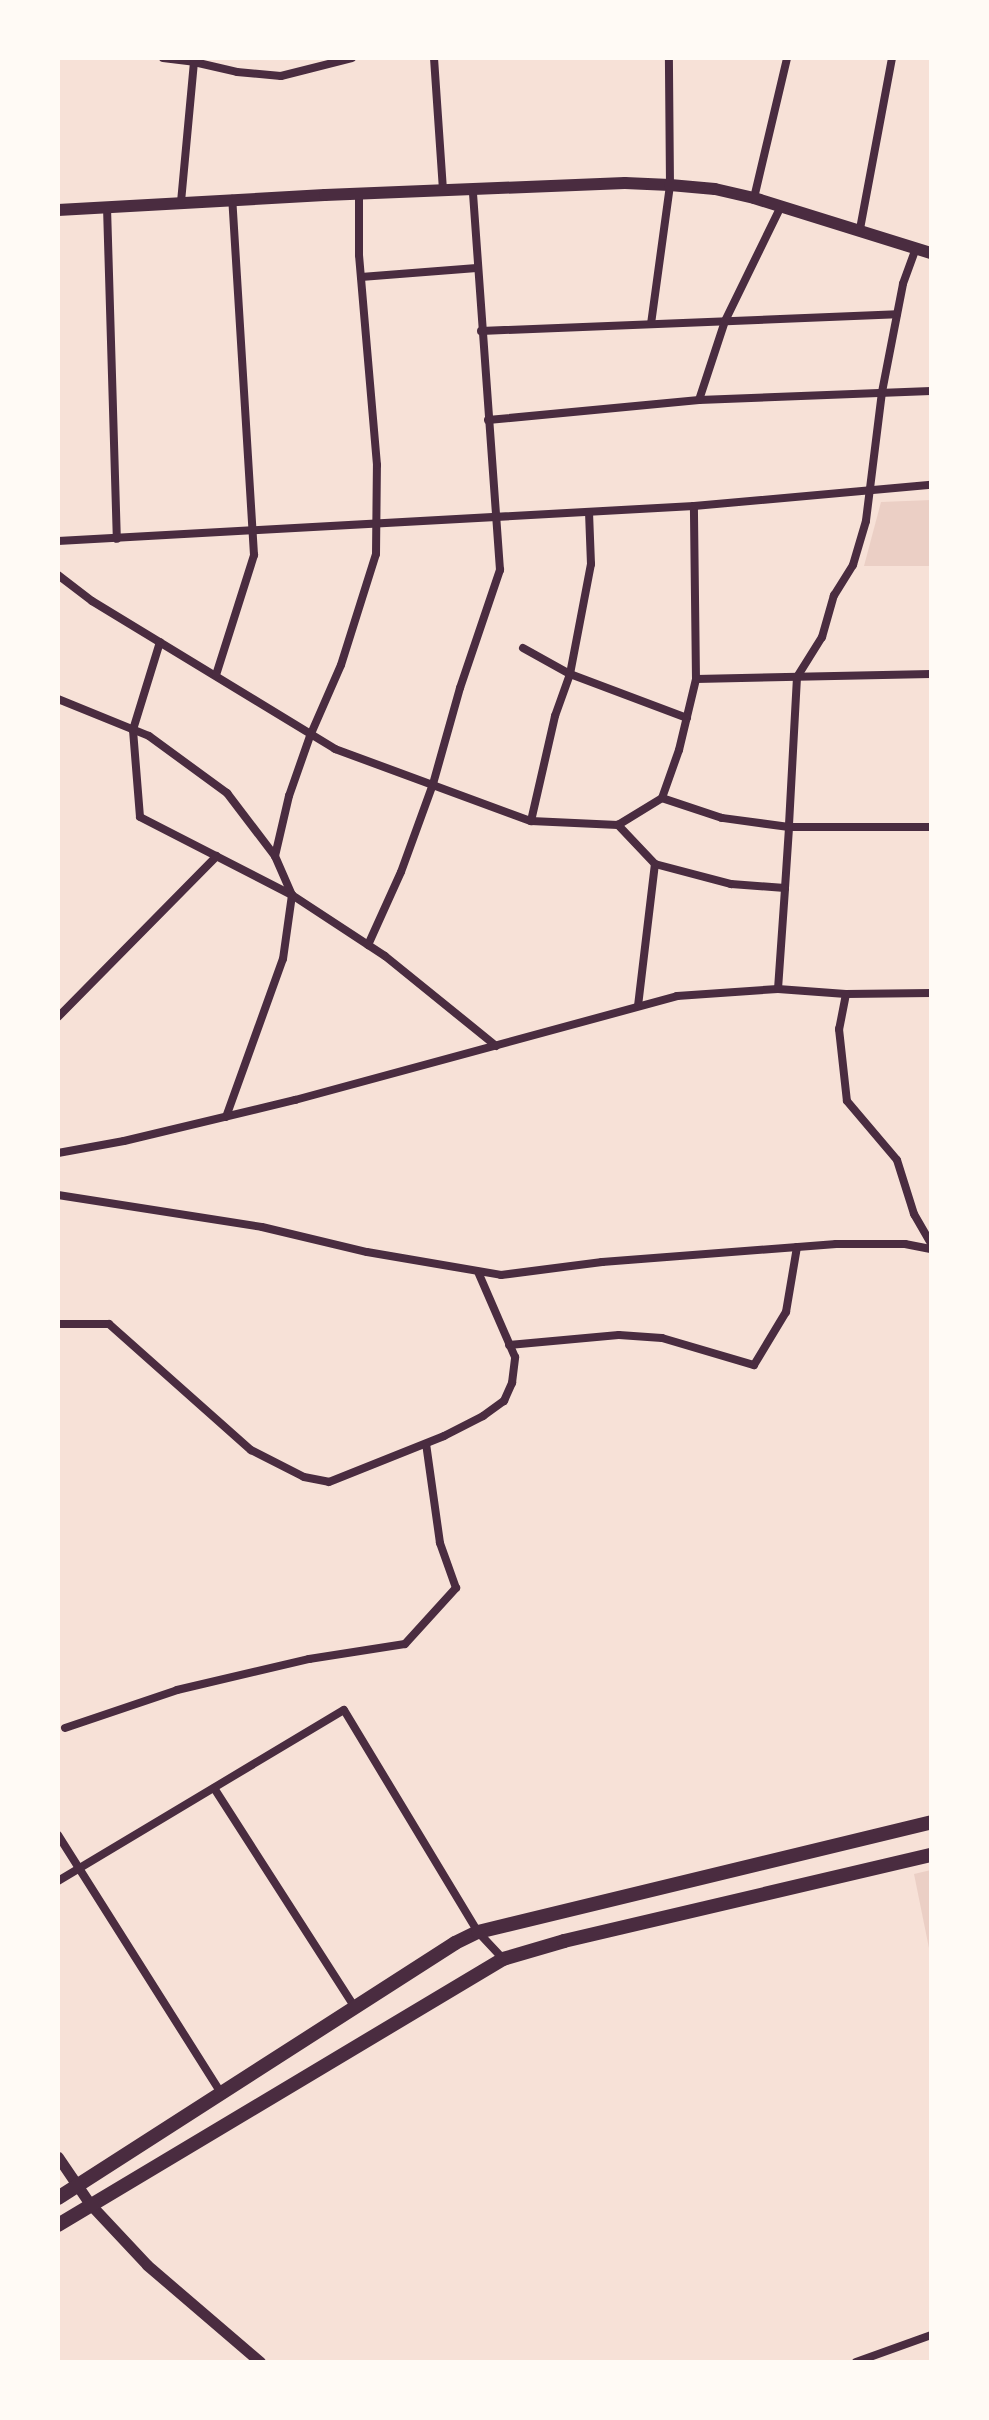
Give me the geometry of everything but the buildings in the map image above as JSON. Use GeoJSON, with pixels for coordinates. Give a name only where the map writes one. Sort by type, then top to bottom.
{"type":"FeatureCollection","features":[{"type":"Feature","properties":{"kind":"main road"},"geometry":{"type":"LineString","coordinates":[[58,210],[232,199],[670,185],[715,189],[754,198],[931,253]]}},
{"type":"Feature","properties":{"kind":"main road"},"geometry":{"type":"LineString","coordinates":[[58,2198],[478,1932],[931,1822]]}},
{"type":"Feature","properties":{"kind":"main road"},"geometry":{"type":"LineString","coordinates":[[58,2225],[503,1959],[931,1855]]}},
{"type":"Feature","properties":{"kind":"street"},"geometry":{"type":"LineString","coordinates":[[163,58],[196,60],[237,72],[281,76],[352,58]]}},
{"type":"Feature","properties":{"kind":"street"},"geometry":{"type":"LineString","coordinates":[[434,58],[443,191]]}},
{"type":"Feature","properties":{"kind":"street"},"geometry":{"type":"LineString","coordinates":[[651,324],[670,185],[669,58]]}},
{"type":"Feature","properties":{"kind":"street"},"geometry":{"type":"LineString","coordinates":[[754,198],[787,58]]}},
{"type":"Feature","properties":{"kind":"street"},"geometry":{"type":"LineString","coordinates":[[860,229],[892,58]]}},
{"type":"Feature","properties":{"kind":"street"},"geometry":{"type":"LineString","coordinates":[[181,202],[196,60]]}},
{"type":"Feature","properties":{"kind":"street"},"geometry":{"type":"LineString","coordinates":[[368,945],[401,872],[433,784],[460,688],[500,570],[473,190]]}},
{"type":"Feature","properties":{"kind":"street"},"geometry":{"type":"LineString","coordinates":[[275,856],[289,796],[310,736],[341,665],[376,554],[377,465],[361,277],[359,194]]}},
{"type":"Feature","properties":{"kind":"street"},"geometry":{"type":"LineString","coordinates":[[216,675],[254,555],[232,199]]}},
{"type":"Feature","properties":{"kind":"street"},"geometry":{"type":"LineString","coordinates":[[699,400],[725,321],[781,206]]}},
{"type":"Feature","properties":{"kind":"street"},"geometry":{"type":"LineString","coordinates":[[107,207],[117,539]]}},
{"type":"Feature","properties":{"kind":"street"},"geometry":{"type":"LineString","coordinates":[[778,989],[797,677],[822,637],[834,595],[853,565],[871,491],[882,392],[897,314],[916,248]]}},
{"type":"Feature","properties":{"kind":"street"},"geometry":{"type":"LineString","coordinates":[[361,277],[477,268]]}},
{"type":"Feature","properties":{"kind":"street"},"geometry":{"type":"LineString","coordinates":[[481,331],[897,314]]}},
{"type":"Feature","properties":{"kind":"street"},"geometry":{"type":"LineString","coordinates":[[488,420],[699,400],[931,391]]}},
{"type":"Feature","properties":{"kind":"street"},"geometry":{"type":"LineString","coordinates":[[58,541],[694,506],[931,485]]}},
{"type":"Feature","properties":{"kind":"street"},"geometry":{"type":"LineString","coordinates":[[58,575],[92,601],[335,749],[531,821],[618,825],[662,798],[687,718],[696,679],[694,506]]}},
{"type":"Feature","properties":{"kind":"street"},"geometry":{"type":"LineString","coordinates":[[531,821],[555,716],[570,674],[591,564],[589,512]]}},
{"type":"Feature","properties":{"kind":"street"},"geometry":{"type":"LineString","coordinates":[[160,642],[133,730],[140,817],[292,895],[368,945],[496,1046]]}},
{"type":"Feature","properties":{"kind":"street"},"geometry":{"type":"LineString","coordinates":[[523,648],[570,674],[687,718]]}},
{"type":"Feature","properties":{"kind":"street"},"geometry":{"type":"LineString","coordinates":[[696,679],[931,674]]}},
{"type":"Feature","properties":{"kind":"street"},"geometry":{"type":"LineString","coordinates":[[58,699],[149,736],[227,793],[275,856],[292,895],[283,959],[226,1117]]}},
{"type":"Feature","properties":{"kind":"street"},"geometry":{"type":"LineString","coordinates":[[662,798],[722,818],[789,827],[931,827]]}},
{"type":"Feature","properties":{"kind":"street"},"geometry":{"type":"LineString","coordinates":[[618,825],[655,864],[731,884],[785,888]]}},
{"type":"Feature","properties":{"kind":"street"},"geometry":{"type":"LineString","coordinates":[[58,1017],[217,856]]}},
{"type":"Feature","properties":{"kind":"street"},"geometry":{"type":"LineString","coordinates":[[638,1006],[655,864]]}},
{"type":"Feature","properties":{"kind":"street"},"geometry":{"type":"LineString","coordinates":[[58,1153],[226,1117],[677,996],[778,989],[846,994],[931,993]]}},
{"type":"Feature","properties":{"kind":"street"},"geometry":{"type":"LineString","coordinates":[[846,994],[839,1029],[847,1101],[897,1160],[914,1214],[931,1247]]}},
{"type":"Feature","properties":{"kind":"street"},"geometry":{"type":"LineString","coordinates":[[58,1195],[262,1227],[367,1252],[501,1275],[602,1262],[797,1247],[905,1244],[931,1247]]}},
{"type":"Feature","properties":{"kind":"street"},"geometry":{"type":"LineString","coordinates":[[509,1345],[619,1335],[662,1338],[754,1365],[786,1312],[797,1247]]}},
{"type":"Feature","properties":{"kind":"street"},"geometry":{"type":"LineString","coordinates":[[58,1324],[109,1324],[251,1450],[304,1477],[329,1482],[426,1444],[483,1416],[504,1401],[512,1383],[515,1357],[478,1272]]}},
{"type":"Feature","properties":{"kind":"street"},"geometry":{"type":"LineString","coordinates":[[65,1728],[192,1686],[309,1659],[405,1644],[456,1588],[440,1543],[426,1444]]}},
{"type":"Feature","properties":{"kind":"street"},"geometry":{"type":"LineString","coordinates":[[58,1881],[344,1710],[478,1932],[503,1959]]}},
{"type":"Feature","properties":{"kind":"street"},"geometry":{"type":"LineString","coordinates":[[214,1788],[355,2008]]}},
{"type":"Feature","properties":{"kind":"street"},"geometry":{"type":"LineString","coordinates":[[58,1835],[221,2093]]}},
{"type":"Feature","properties":{"kind":"street"},"geometry":{"type":"LineString","coordinates":[[58,2157],[90,2204],[147,2265],[260,2362]]}},
{"type":"Feature","properties":{"kind":"street"},"geometry":{"type":"LineString","coordinates":[[856,2362],[931,2335]]}},
{"type":"Feature","properties":{"kind":"shaded area"},"geometry":{"type":"Polygon","coordinates":[[[931,500],[931,566],[864,566],[881,502],[931,500]]]}},
{"type":"Feature","properties":{"kind":"shaded area"},"geometry":{"type":"Polygon","coordinates":[[[931,1870],[931,1958],[914,1874],[931,1870]]]}}]}
